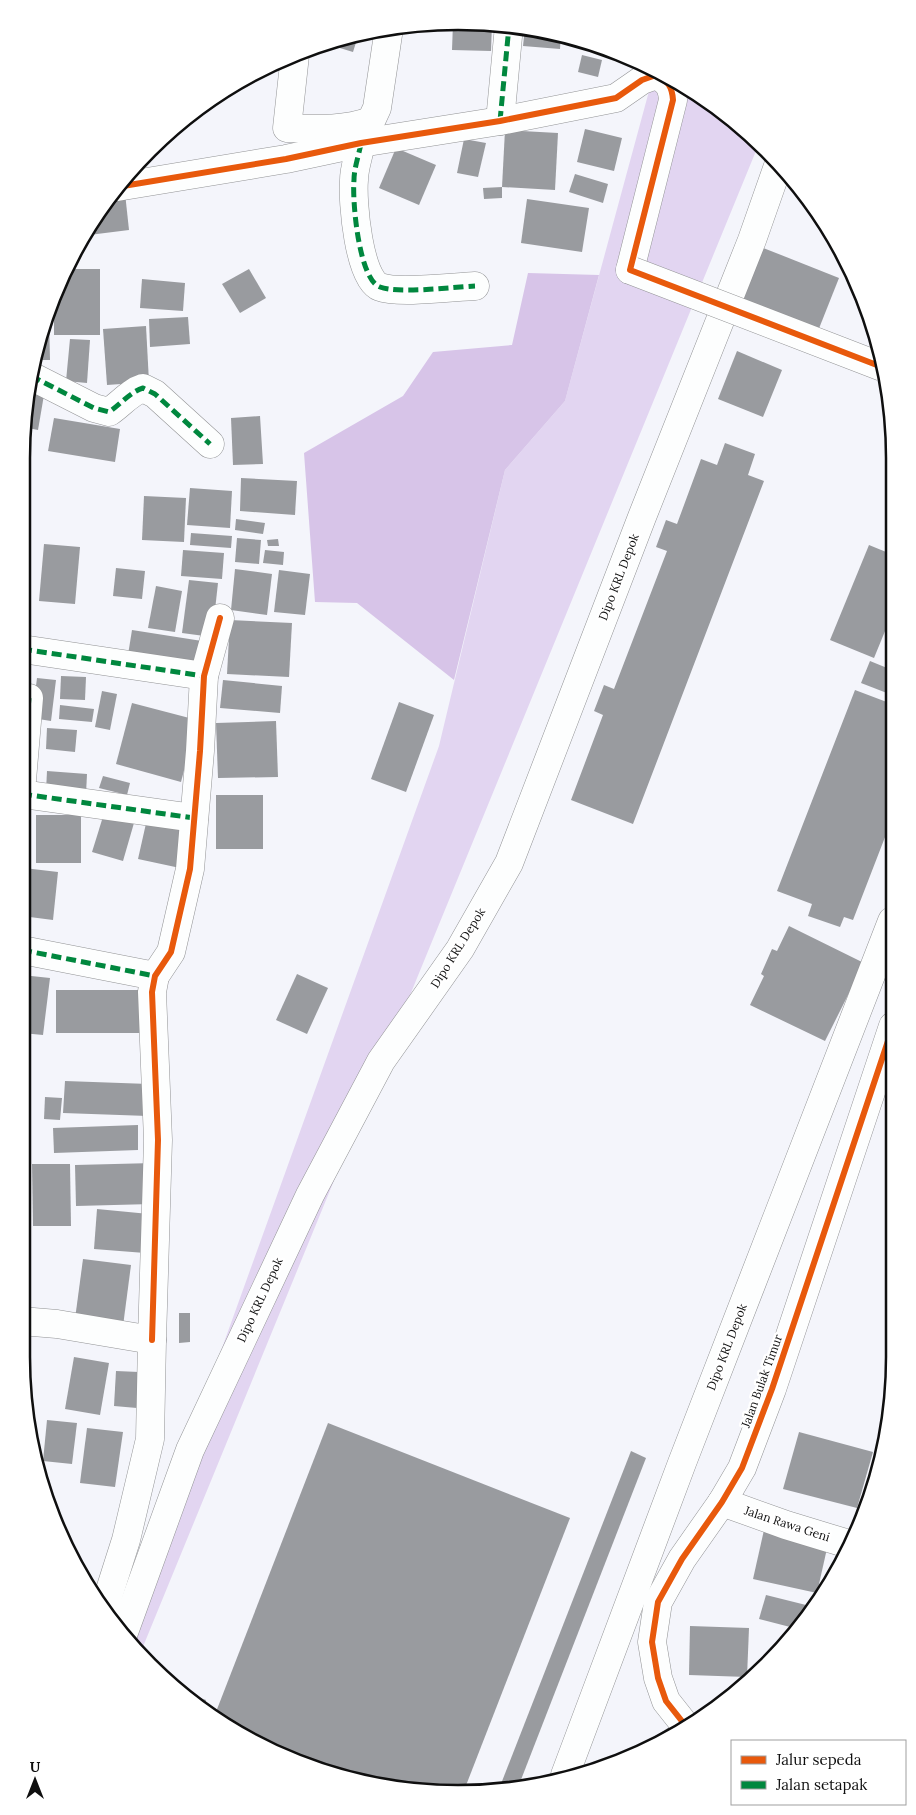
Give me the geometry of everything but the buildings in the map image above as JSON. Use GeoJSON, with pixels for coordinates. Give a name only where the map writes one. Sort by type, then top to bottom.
{"type":"FeatureCollection","features":[{"type":"Feature","properties":{"kind":"street"},"geometry":{"type":"LineString","coordinates":[[500,121],[508,33]]}},
{"type":"Feature","properties":{"kind":"street"},"geometry":{"type":"LineString","coordinates":[[287,128],[327,129],[355,127],[371,121],[376,108],[388,36]]}},
{"type":"Feature","properties":{"kind":"street"},"geometry":{"type":"LineString","coordinates":[[286,159],[287,128],[294,63]]}},
{"type":"Feature","properties":{"kind":"street"},"geometry":{"type":"LineString","coordinates":[[128,185],[286,159],[361,143],[500,121],[616,98],[642,80],[652,76]]}},
{"type":"Feature","properties":{"kind":"street"},"geometry":{"type":"LineString","coordinates":[[671,86],[673,100],[630,270],[875,364]]}},
{"type":"Feature","properties":{"kind":"street"},"geometry":{"type":"LineString","coordinates":[[361,143],[354,178],[353,205],[358,236],[369,276],[375,285],[382,288],[399,290],[475,286]]}},
{"type":"Feature","properties":{"kind":"street","name":"Dipo KRL Depok"},"geometry":{"type":"LineString","coordinates":[[126,1627],[190,1450],[310,1195],[381,1061],[460,949],[509,863],[642,517],[752,240],[776,172]]}},
{"type":"Feature","properties":{"kind":"street"},"geometry":{"type":"LineString","coordinates":[[37,379],[94,408],[109,412],[122,404],[135,391],[143,388],[155,394],[210,444]]}},
{"type":"Feature","properties":{"kind":"street"},"geometry":{"type":"LineString","coordinates":[[106,1601],[126,1540],[150,1439],[158,1140],[152,992],[155,976],[171,952],[190,869],[204,676],[220,618]]}},
{"type":"Feature","properties":{"kind":"street"},"geometry":{"type":"LineString","coordinates":[[30,650],[204,676]]}},
{"type":"Feature","properties":{"kind":"street"},"geometry":{"type":"LineString","coordinates":[[30,795],[194,818]]}},
{"type":"Feature","properties":{"kind":"street","name":"Dipo KRL Depok"},"geometry":{"type":"LineString","coordinates":[[567,1771],[682,1463],[886,936]]}},
{"type":"Feature","properties":{"kind":"street"},"geometry":{"type":"LineString","coordinates":[[30,952],[155,976]]}},
{"type":"Feature","properties":{"kind":"street","name":"Jalan Bulak Timur"},"geometry":{"type":"LineString","coordinates":[[682,1722],[666,1702],[658,1678],[652,1642],[658,1602],[682,1559],[722,1502],[742,1468],[772,1389],[886,1047]]}},
{"type":"Feature","properties":{"kind":"street"},"geometry":{"type":"LineString","coordinates":[[30,1322],[57,1324],[152,1340]]}},
{"type":"Feature","properties":{"kind":"street","name":"Jalan Rawa Geni"},"geometry":{"type":"LineString","coordinates":[[722,1502],[786,1525],[844,1542]]}},
{"type":"Feature","properties":{"kind":"shaded area"},"geometry":{"type":"Polygon","coordinates":[[[653,77],[672,87],[719,118],[756,151],[143,1647],[123,1623],[439,746],[505,470],[565,401],[653,77]]]}},
{"type":"Feature","properties":{"kind":"shaded area"},"geometry":{"type":"Polygon","coordinates":[[[528,273],[599,275],[565,401],[505,470],[454,680],[357,603],[315,602],[304,453],[403,396],[433,352],[512,345],[528,273]]]}},
{"type":"Feature","properties":{"kind":"marked path"},"geometry":{"type":"LineString","coordinates":[[500,121],[508,33]]}},
{"type":"Feature","properties":{"kind":"marked path"},"geometry":{"type":"LineString","coordinates":[[361,143],[354,175],[354,205],[362,256],[373,281],[380,287],[399,290],[475,286]]}},
{"type":"Feature","properties":{"kind":"marked path"},"geometry":{"type":"LineString","coordinates":[[37,379],[94,408],[109,412],[130,395],[143,388],[155,394],[210,444]]}},
{"type":"Feature","properties":{"kind":"marked path"},"geometry":{"type":"LineString","coordinates":[[30,650],[204,676]]}},
{"type":"Feature","properties":{"kind":"marked path"},"geometry":{"type":"LineString","coordinates":[[30,795],[194,818]]}},
{"type":"Feature","properties":{"kind":"marked path"},"geometry":{"type":"LineString","coordinates":[[30,952],[155,976],[157,974]]}},
{"type":"Feature","properties":{"kind":"cycle path"},"geometry":{"type":"LineString","coordinates":[[128,185],[286,159],[361,143],[500,121],[616,98],[642,80],[652,76]]}},
{"type":"Feature","properties":{"kind":"cycle path"},"geometry":{"type":"LineString","coordinates":[[670,86],[673,100],[630,270],[875,364]]}},
{"type":"Feature","properties":{"kind":"cycle path"},"geometry":{"type":"LineString","coordinates":[[152,1340],[158,1140],[152,992],[155,976],[171,952],[190,869],[204,676],[220,618]]}},
{"type":"Feature","properties":{"kind":"cycle path"},"geometry":{"type":"LineString","coordinates":[[682,1722],[666,1701],[658,1678],[652,1642],[658,1602],[682,1559],[722,1502],[742,1468],[772,1389],[886,1047]]}}]}
